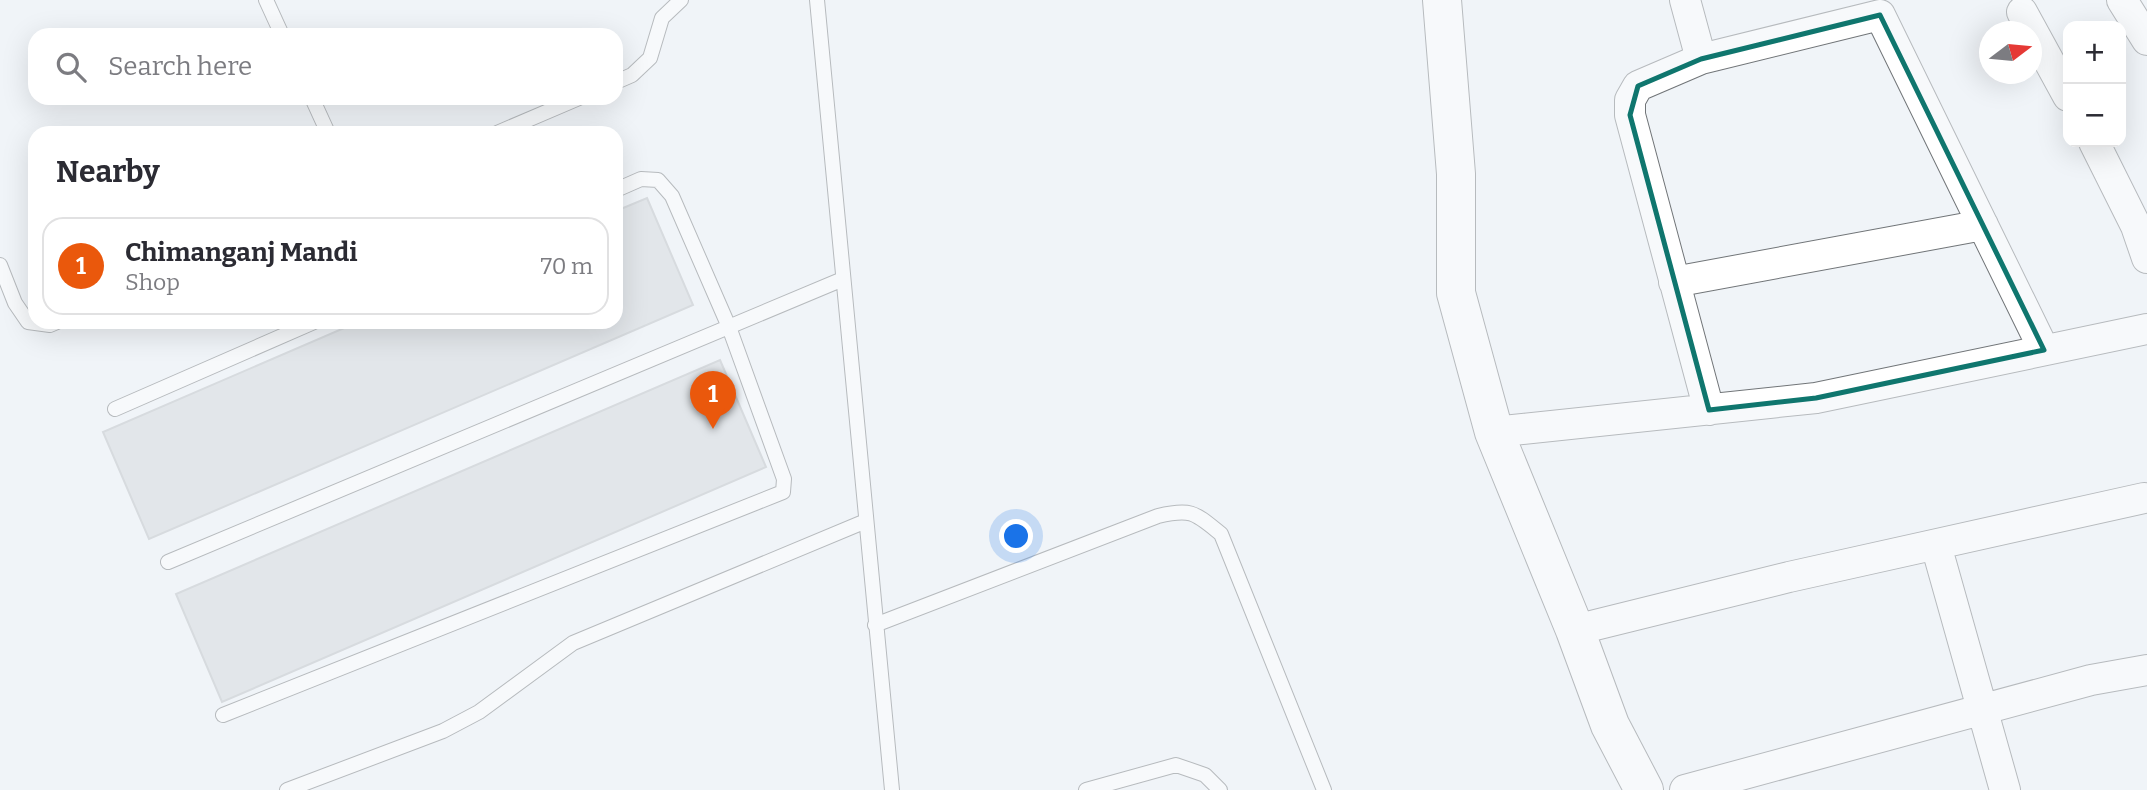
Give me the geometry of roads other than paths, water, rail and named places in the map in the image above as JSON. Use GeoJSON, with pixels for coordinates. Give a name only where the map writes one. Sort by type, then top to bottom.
{"type":"FeatureCollection","features":[{"type":"Feature","properties":{"kind":"street"},"geometry":{"type":"LineString","coordinates":[[1443,0],[1456,174],[1456,293],[1494,432],[1575,629],[1610,725],[1644,790]]}},
{"type":"Feature","properties":{"kind":"street"},"geometry":{"type":"LineString","coordinates":[[1685,0],[1701,59]]}},
{"type":"Feature","properties":{"kind":"street"},"geometry":{"type":"LineString","coordinates":[[2122,0],[2147,40]]}},
{"type":"Feature","properties":{"kind":"street"},"geometry":{"type":"LineString","coordinates":[[1709,410],[1630,115],[1630,100],[1638,86],[1701,59],[1879,8],[2044,350]]}},
{"type":"Feature","properties":{"kind":"street"},"geometry":{"type":"LineString","coordinates":[[2022,12],[2063,87]]}},
{"type":"Feature","properties":{"kind":"street"},"geometry":{"type":"LineString","coordinates":[[2096,147],[2136,226],[2147,258]]}},
{"type":"Feature","properties":{"kind":"street"},"geometry":{"type":"LineString","coordinates":[[1674,282],[1983,225]]}},
{"type":"Feature","properties":{"kind":"street"},"geometry":{"type":"LineString","coordinates":[[1494,432],[1816,398],[2147,329]]}},
{"type":"Feature","properties":{"kind":"street"},"geometry":{"type":"LineString","coordinates":[[1575,629],[2144,498]]}},
{"type":"Feature","properties":{"kind":"street"},"geometry":{"type":"LineString","coordinates":[[1936,545],[2005,790]]}},
{"type":"Feature","properties":{"kind":"street"},"geometry":{"type":"LineString","coordinates":[[1685,790],[2091,680],[2147,670]]}},
{"type":"Feature","properties":{"kind":"street"},"geometry":{"type":"LineString","coordinates":[[1610,725],[1622,790]]}},
{"type":"Feature","properties":{"kind":"lane"},"geometry":{"type":"LineString","coordinates":[[266,0],[279,28]]}},
{"type":"Feature","properties":{"kind":"lane"},"geometry":{"type":"LineString","coordinates":[[623,79],[632,75],[650,58],[662,18],[681,0]]}},
{"type":"Feature","properties":{"kind":"lane"},"geometry":{"type":"LineString","coordinates":[[817,0],[892,790]]}},
{"type":"Feature","properties":{"kind":"lane"},"geometry":{"type":"LineString","coordinates":[[315,105],[325,126]]}},
{"type":"Feature","properties":{"kind":"lane"},"geometry":{"type":"LineString","coordinates":[[513,126],[562,105]]}},
{"type":"Feature","properties":{"kind":"lane"},"geometry":{"type":"LineString","coordinates":[[223,715],[783,492],[784,480],[729,327],[672,196],[659,180],[641,180],[623,187]]}},
{"type":"Feature","properties":{"kind":"lane"},"geometry":{"type":"LineString","coordinates":[[0,265],[15,303],[28,322]]}},
{"type":"Feature","properties":{"kind":"lane"},"geometry":{"type":"LineString","coordinates":[[168,562],[843,279]]}},
{"type":"Feature","properties":{"kind":"lane"},"geometry":{"type":"LineString","coordinates":[[115,409],[298,329]]}},
{"type":"Feature","properties":{"kind":"lane"},"geometry":{"type":"LineString","coordinates":[[875,625],[1158,516],[1179,511],[1198,515],[1221,534],[1324,790]]}},
{"type":"Feature","properties":{"kind":"lane"},"geometry":{"type":"LineString","coordinates":[[287,790],[443,731],[479,712],[573,643],[866,521]]}},
{"type":"Feature","properties":{"kind":"lane"},"geometry":{"type":"LineString","coordinates":[[1086,790],[1175,765],[1205,775],[1220,790]]}},
{"type":"Feature","properties":{"kind":"place","name":"Chimanganj Mandi"},"geometry":{"type":"Point","coordinates":[713,429]}}]}
